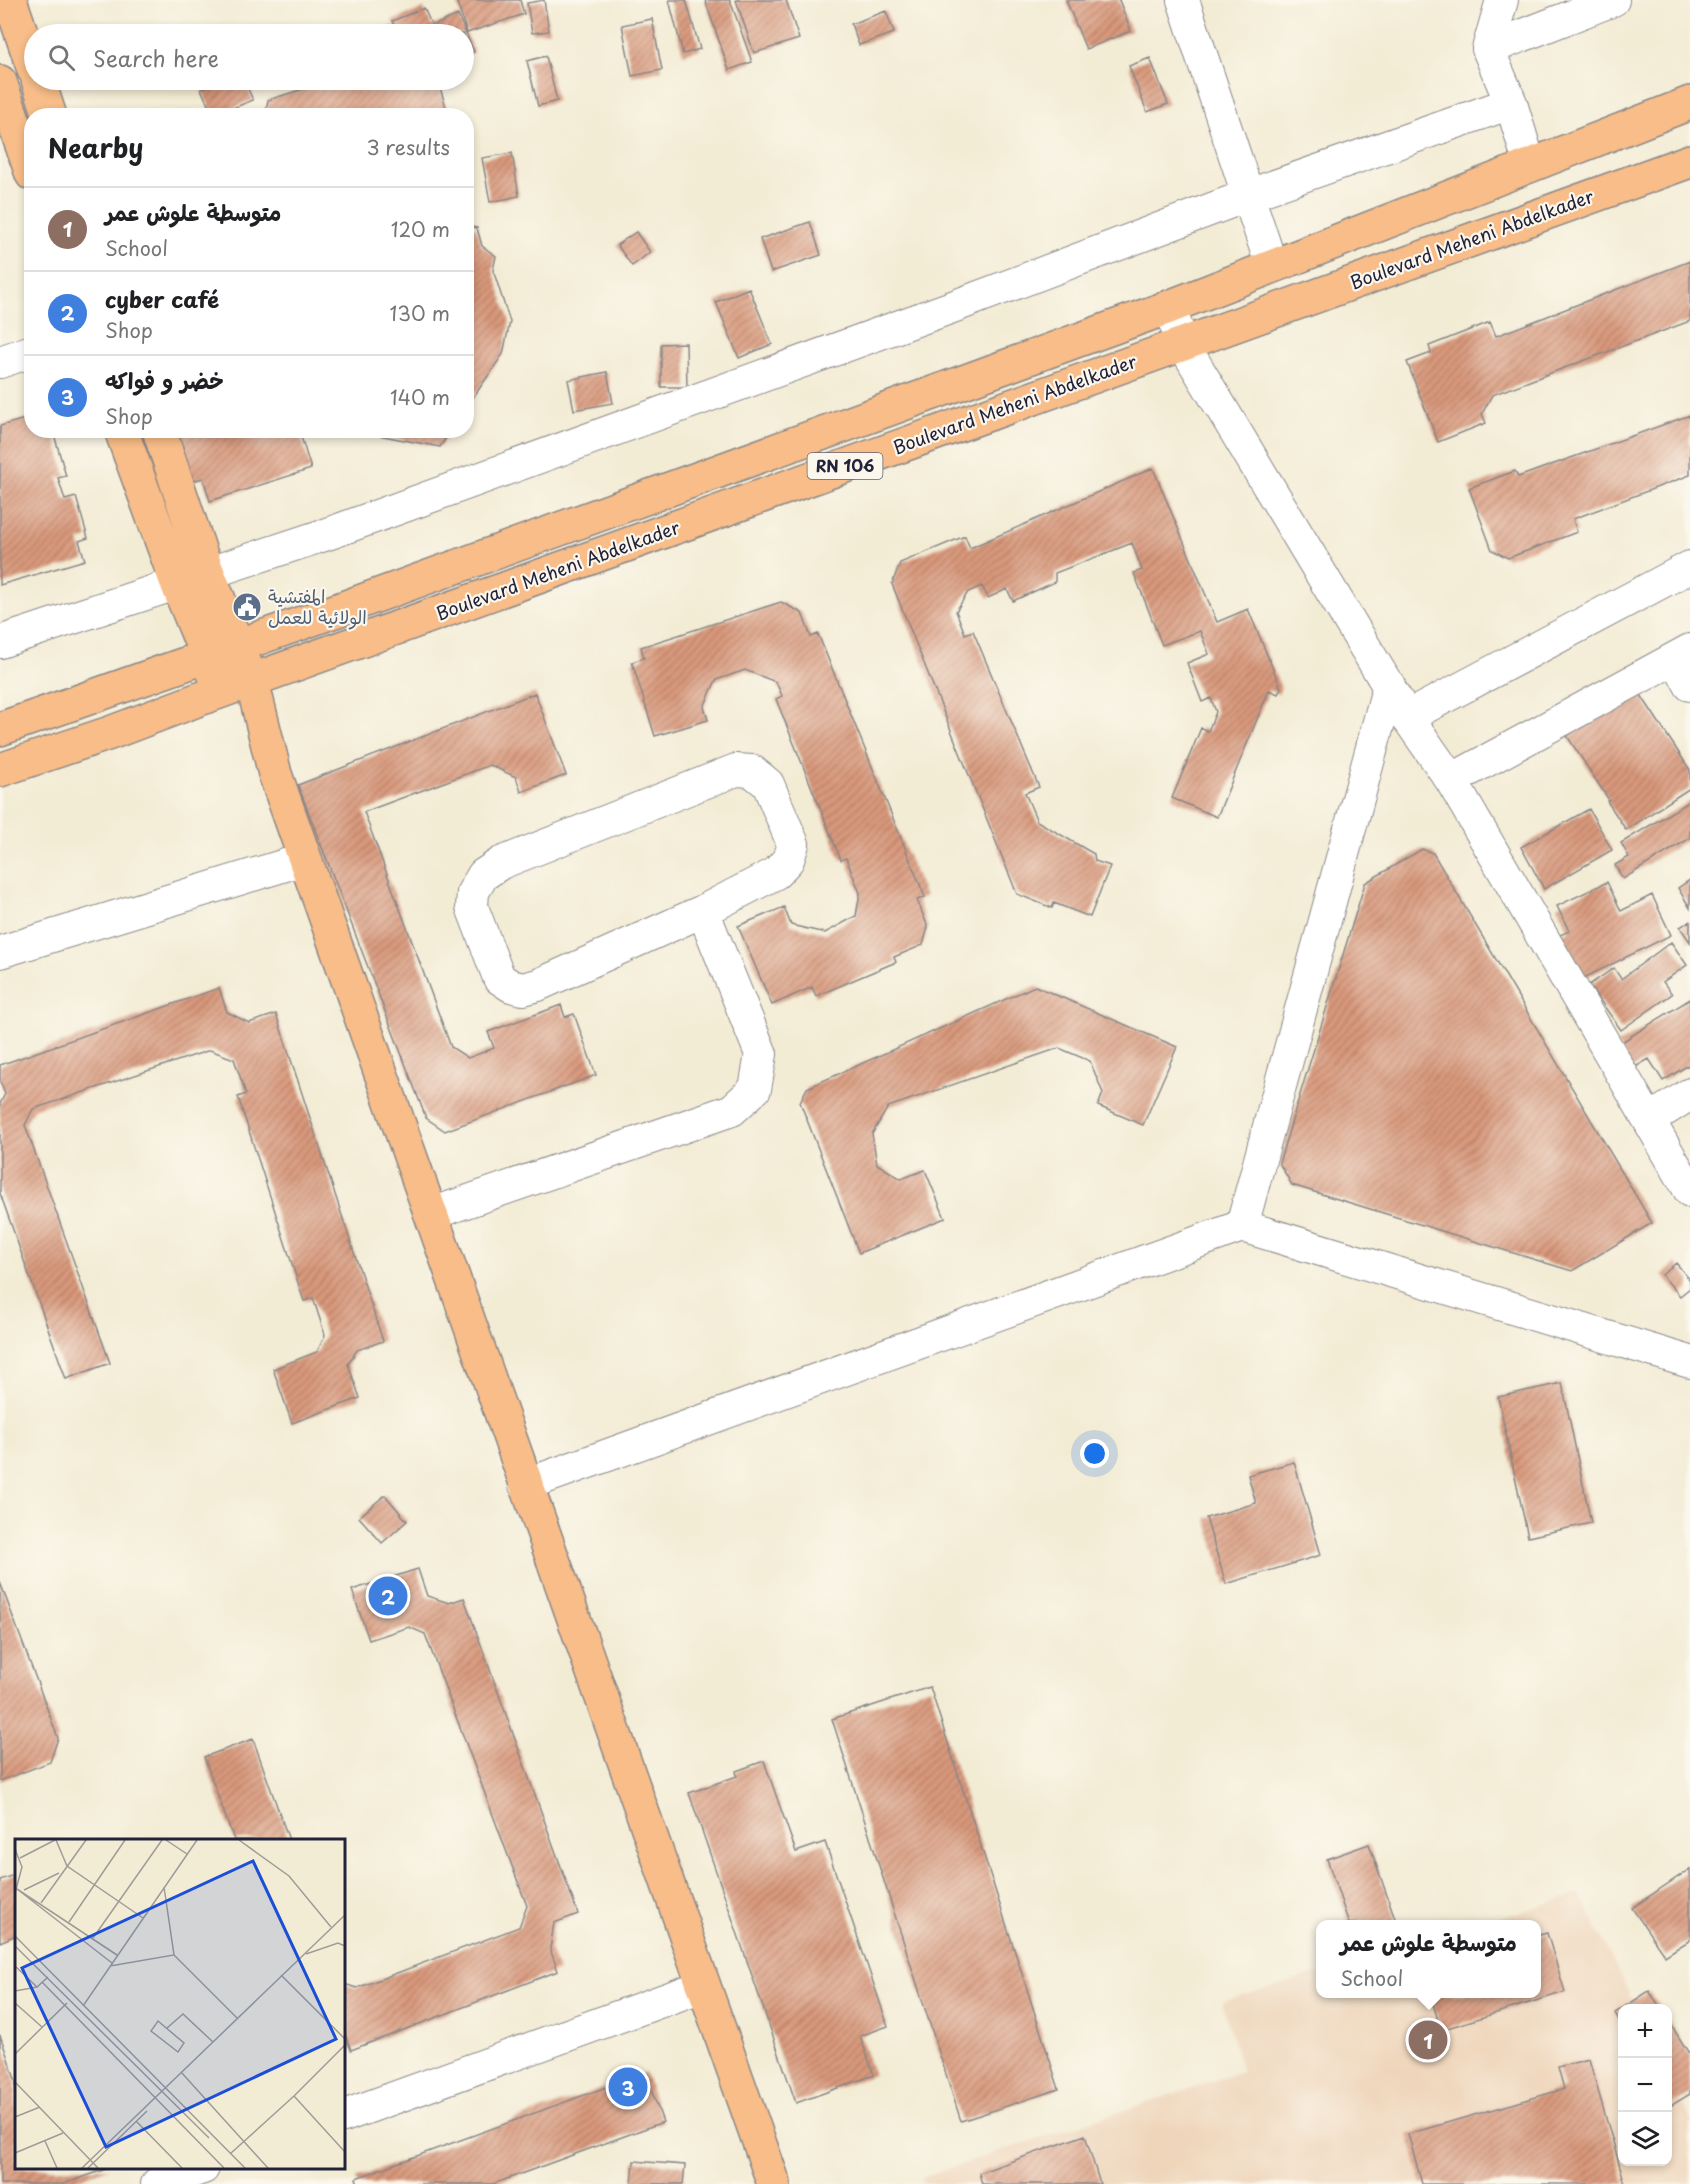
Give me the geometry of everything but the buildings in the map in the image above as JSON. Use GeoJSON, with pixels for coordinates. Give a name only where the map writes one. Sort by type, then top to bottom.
{"type":"FeatureCollection","features":[{"type":"Feature","properties":{"kind":"main road"},"geometry":{"type":"LineString","coordinates":[[10,0],[24,41]]}},
{"type":"Feature","properties":{"kind":"main road"},"geometry":{"type":"LineString","coordinates":[[0,82],[24,151]]}},
{"type":"Feature","properties":{"kind":"main road"},"geometry":{"type":"LineString","coordinates":[[41,90],[47,108]]}},
{"type":"Feature","properties":{"kind":"main road"},"geometry":{"type":"LineString","coordinates":[[1169,307],[1690,103]]}},
{"type":"Feature","properties":{"kind":"main road","name":"Boulevard Meheni Abdelkader"},"geometry":{"type":"LineString","coordinates":[[0,770],[110,733],[1690,160]]}},
{"type":"Feature","properties":{"kind":"main road","name":"RN 106"},"geometry":{"type":"LineString","coordinates":[[0,729],[1169,307]]}},
{"type":"Feature","properties":{"kind":"main road"},"geometry":{"type":"LineString","coordinates":[[124,438],[177,583],[221,692],[270,759]]}},
{"type":"Feature","properties":{"kind":"main road"},"geometry":{"type":"LineString","coordinates":[[162,438],[208,574],[252,681],[270,759],[774,2184]]}},
{"type":"Feature","properties":{"kind":"street"},"geometry":{"type":"LineString","coordinates":[[1183,0],[1272,267]]}},
{"type":"Feature","properties":{"kind":"street"},"geometry":{"type":"LineString","coordinates":[[1502,0],[1488,49],[1511,103],[1530,165]]}},
{"type":"Feature","properties":{"kind":"street"},"geometry":{"type":"LineString","coordinates":[[1488,49],[1613,0]]}},
{"type":"Feature","properties":{"kind":"street"},"geometry":{"type":"LineString","coordinates":[[0,642],[333,532],[844,346],[1249,195],[1511,103]]}},
{"type":"Feature","properties":{"kind":"street"},"geometry":{"type":"LineString","coordinates":[[1169,307],[1184,344],[1407,717],[1451,780],[1690,1191]]}},
{"type":"Feature","properties":{"kind":"street"},"geometry":{"type":"LineString","coordinates":[[0,362],[24,354]]}},
{"type":"Feature","properties":{"kind":"street"},"geometry":{"type":"LineString","coordinates":[[1407,717],[1690,567]]}},
{"type":"Feature","properties":{"kind":"street"},"geometry":{"type":"LineString","coordinates":[[1451,780],[1685,664]]}},
{"type":"Feature","properties":{"kind":"street"},"geometry":{"type":"LineString","coordinates":[[1242,1226],[1389,685]]}},
{"type":"Feature","properties":{"kind":"street"},"geometry":{"type":"LineString","coordinates":[[736,770],[752,771],[768,784],[793,844],[788,860],[776,873],[703,910],[538,985],[523,989],[511,986],[499,978],[472,907],[473,892],[483,876],[501,863],[736,770]]}},
{"type":"Feature","properties":{"kind":"street"},"geometry":{"type":"LineString","coordinates":[[0,952],[305,859]]}},
{"type":"Feature","properties":{"kind":"street"},"geometry":{"type":"LineString","coordinates":[[430,1214],[732,1110],[755,1089],[761,1054],[703,910]]}},
{"type":"Feature","properties":{"kind":"street"},"geometry":{"type":"LineString","coordinates":[[1649,1120],[1690,1094]]}},
{"type":"Feature","properties":{"kind":"street"},"geometry":{"type":"LineString","coordinates":[[525,1485],[1242,1226],[1690,1362]]}},
{"type":"Feature","properties":{"kind":"street"},"geometry":{"type":"LineString","coordinates":[[345,2116],[704,1986]]}},
{"type":"Feature","properties":{"kind":"street"},"geometry":{"type":"LineString","coordinates":[[158,2184],[200,2169]]}},
{"type":"Feature","properties":{"kind":"shaded area"},"geometry":{"type":"Polygon","coordinates":[[[1580,1894],[1634,2004],[1618,2004],[1618,2166],[1672,2166],[1672,2083],[1690,2121],[1690,2184],[923,2184],[921,2178],[1242,2071],[1222,2002],[1316,1974],[1316,1998],[1541,1998],[1541,1920],[1492,1920],[1580,1894]]]}},
{"type":"Feature","properties":{"kind":"place","name":"المفتشية الولائية للعمل"},"geometry":{"type":"Point","coordinates":[247,607]}},
{"type":"Feature","properties":{"kind":"place","name":"cyber café"},"geometry":{"type":"Point","coordinates":[388,1596]}},
{"type":"Feature","properties":{"kind":"place","name":"متوسطة علوش عمر"},"geometry":{"type":"Point","coordinates":[1428,2040]}},
{"type":"Feature","properties":{"kind":"place","name":"خضر و فواكه"},"geometry":{"type":"Point","coordinates":[628,2087]}}]}
